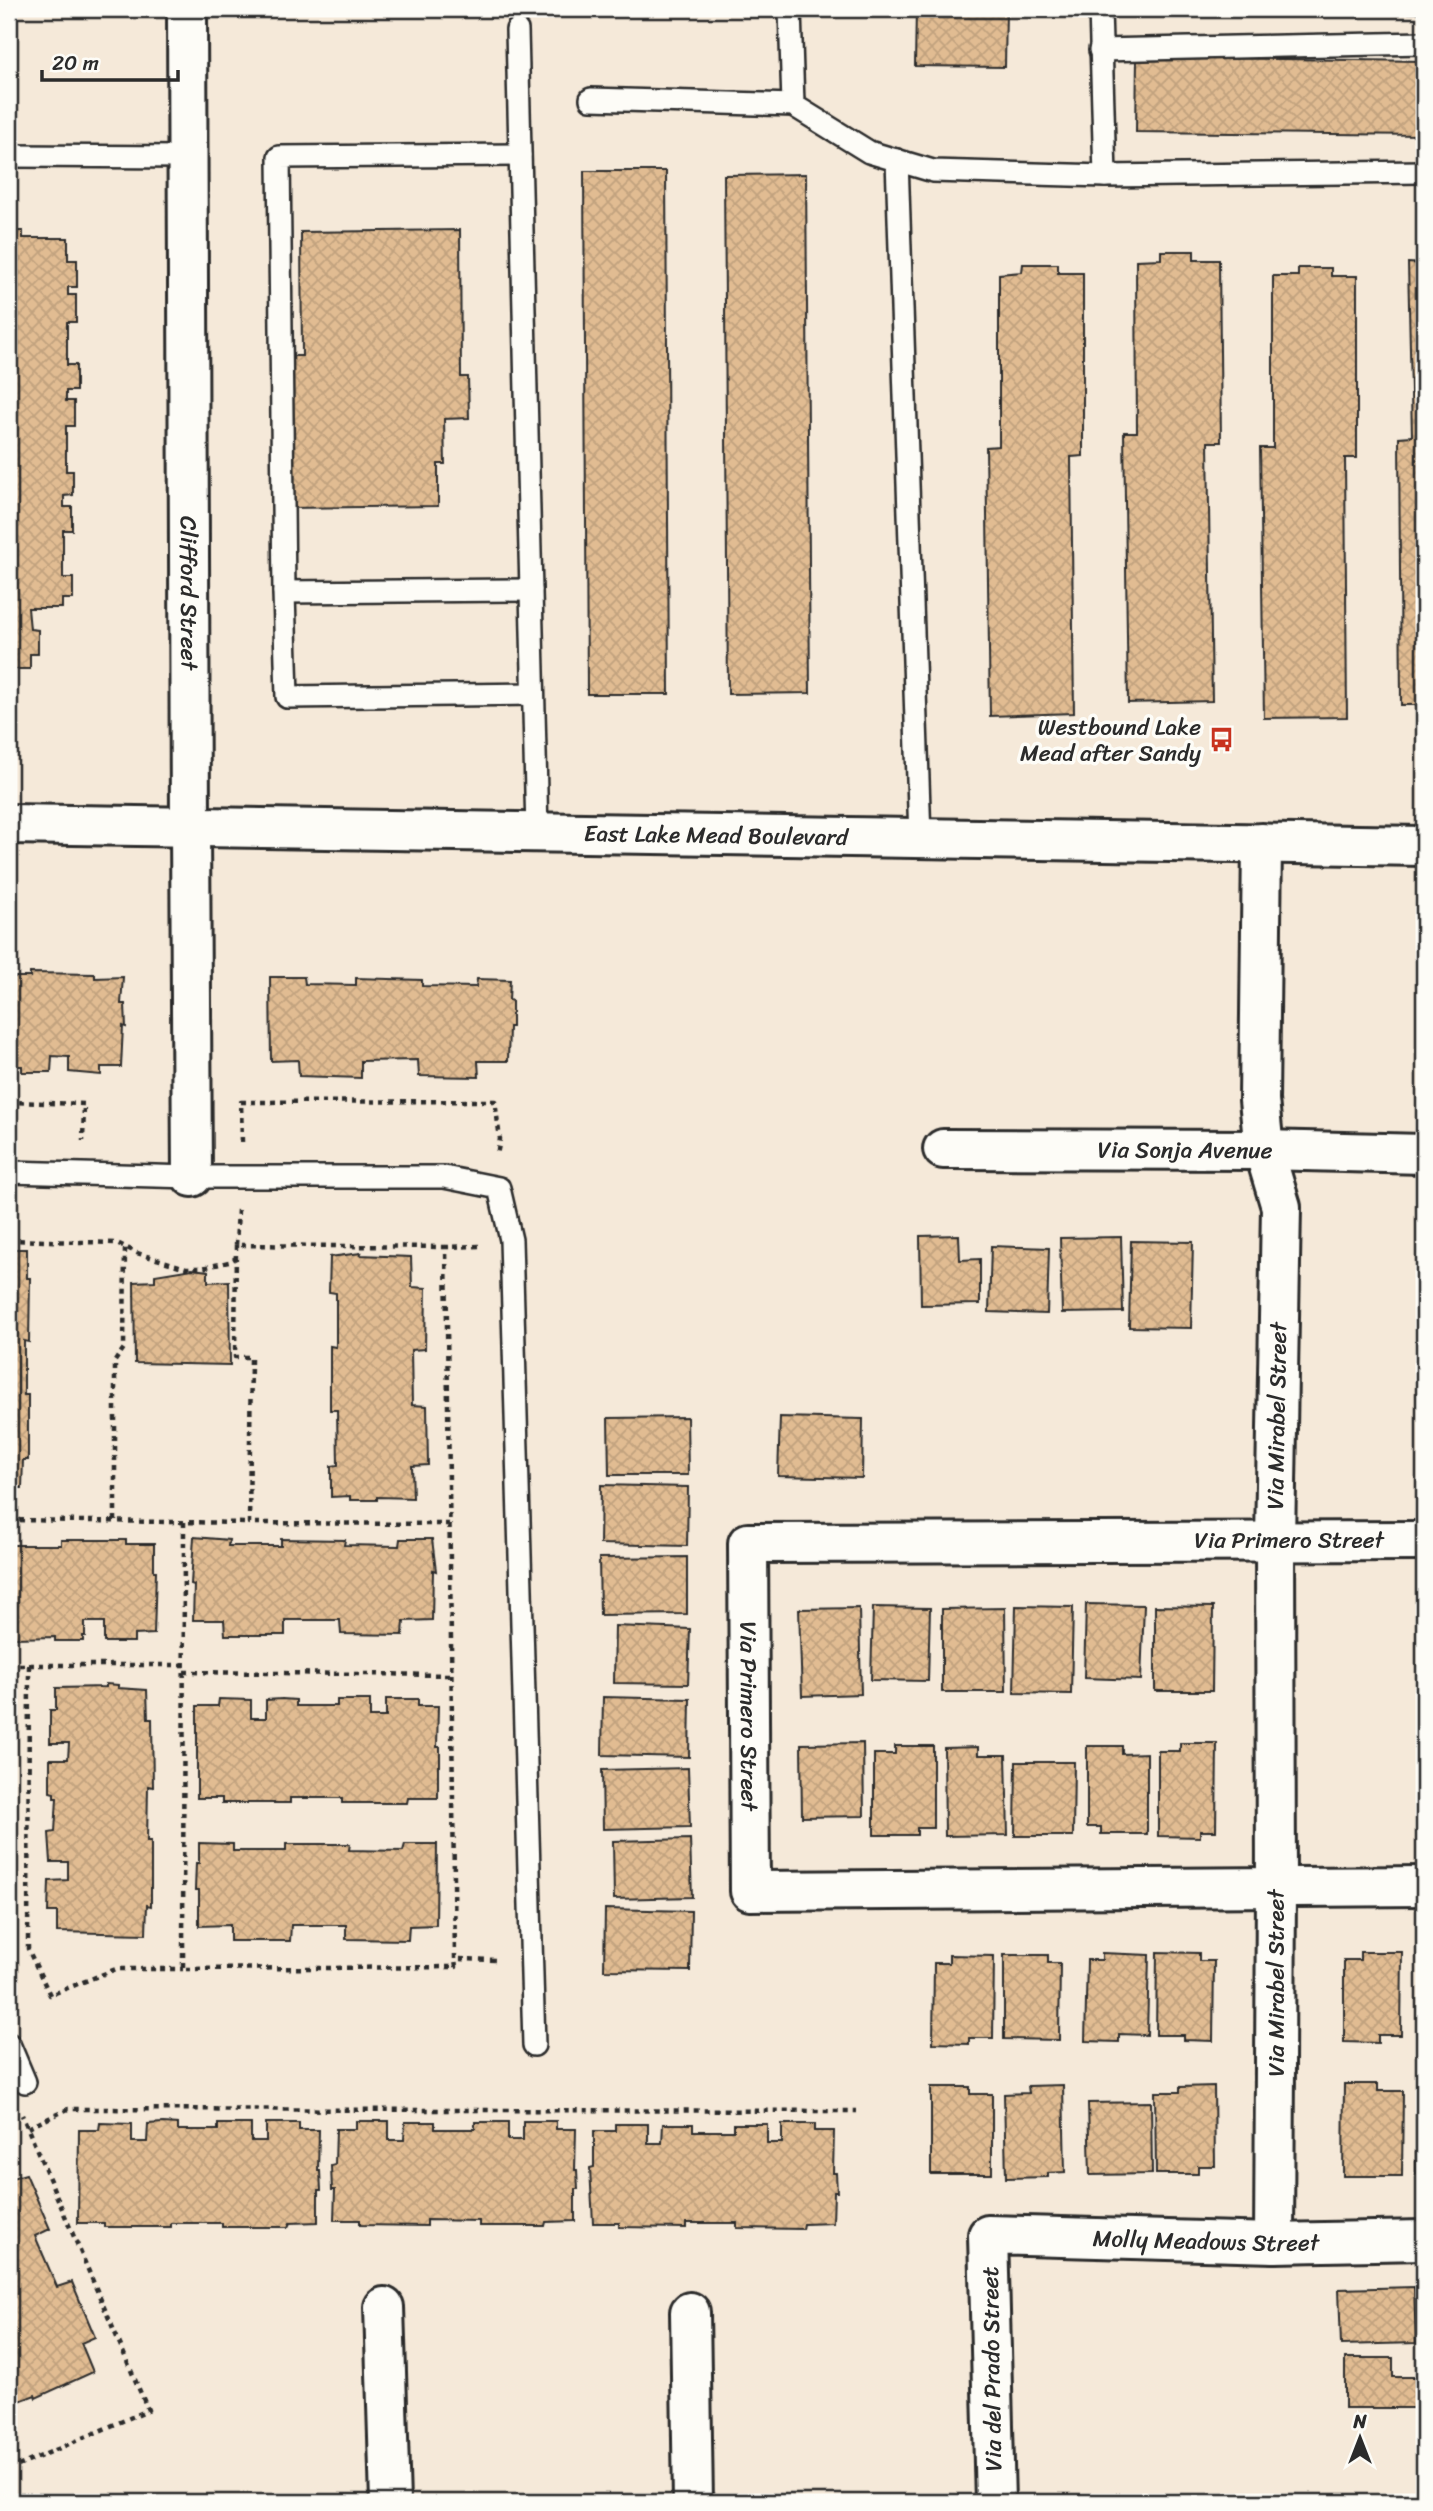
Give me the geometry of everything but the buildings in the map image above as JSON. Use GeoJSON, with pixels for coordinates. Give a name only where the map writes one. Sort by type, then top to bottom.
{"type":"FeatureCollection","features":[{"type":"Feature","properties":{"kind":"street","name":"Clifford Street"},"geometry":{"type":"LineString","coordinates":[[187,9],[192,1177]]}},
{"type":"Feature","properties":{"kind":"street","name":"East Lake Mead Boulevard"},"geometry":{"type":"LineString","coordinates":[[9,824],[1424,846]]}},
{"type":"Feature","properties":{"kind":"street","name":"Via Mirabel Street"},"geometry":{"type":"LineString","coordinates":[[1262,843],[1259,1100],[1264,1150],[1281,1207],[1275,1540],[1274,2243]]}},
{"type":"Feature","properties":{"kind":"street","name":"Via Sonja Avenue"},"geometry":{"type":"LineString","coordinates":[[943,1149],[1264,1150],[1424,1154]]}},
{"type":"Feature","properties":{"kind":"street","name":"Via Primero Street"},"geometry":{"type":"LineString","coordinates":[[1424,1541],[748,1543],[750,1891],[1424,1886]]}},
{"type":"Feature","properties":{"kind":"street","name":"Molly Meadows Street"},"geometry":{"type":"LineString","coordinates":[[988,2235],[1274,2243],[1424,2240]]}},
{"type":"Feature","properties":{"kind":"street","name":"Via del Prado Street"},"geometry":{"type":"LineString","coordinates":[[988,2235],[995,2502]]}},
{"type":"Feature","properties":{"kind":"street"},"geometry":{"type":"LineString","coordinates":[[384,2307],[390,2502]]}},
{"type":"Feature","properties":{"kind":"street"},"geometry":{"type":"LineString","coordinates":[[690,2312],[693,2502]]}},
{"type":"Feature","properties":{"kind":"lane"},"geometry":{"type":"LineString","coordinates":[[790,9],[793,105]]}},
{"type":"Feature","properties":{"kind":"lane"},"geometry":{"type":"LineString","coordinates":[[1100,9],[1105,176]]}},
{"type":"Feature","properties":{"kind":"lane"},"geometry":{"type":"LineString","coordinates":[[517,30],[537,832]]}},
{"type":"Feature","properties":{"kind":"lane"},"geometry":{"type":"LineString","coordinates":[[1100,50],[1424,43]]}},
{"type":"Feature","properties":{"kind":"lane"},"geometry":{"type":"LineString","coordinates":[[591,99],[793,105],[869,152],[933,171],[1105,176],[1424,172]]}},
{"type":"Feature","properties":{"kind":"lane"},"geometry":{"type":"LineString","coordinates":[[520,155],[279,157],[284,593],[287,697],[533,694]]}},
{"type":"Feature","properties":{"kind":"lane"},"geometry":{"type":"LineString","coordinates":[[9,156],[188,157]]}},
{"type":"Feature","properties":{"kind":"lane"},"geometry":{"type":"LineString","coordinates":[[897,160],[920,838]]}},
{"type":"Feature","properties":{"kind":"lane"},"geometry":{"type":"LineString","coordinates":[[284,593],[531,590]]}},
{"type":"Feature","properties":{"kind":"lane"},"geometry":{"type":"LineString","coordinates":[[9,1172],[192,1177],[444,1177],[499,1188],[511,1246],[534,2045]]}},
{"type":"Feature","properties":{"kind":"lane"},"geometry":{"type":"LineString","coordinates":[[9,2044],[25,2082]]}},
{"type":"Feature","properties":{"kind":"path"},"geometry":{"type":"LineString","coordinates":[[249,1523],[251,1357],[235,1357],[241,1102],[495,1101],[500,1139],[492,1186]]}},
{"type":"Feature","properties":{"kind":"path"},"geometry":{"type":"LineString","coordinates":[[9,1102],[84,1104],[81,1174]]}},
{"type":"Feature","properties":{"kind":"path"},"geometry":{"type":"LineString","coordinates":[[9,1240],[117,1243],[186,1268],[202,1268],[229,1262],[236,1257]]}},
{"type":"Feature","properties":{"kind":"path"},"geometry":{"type":"LineString","coordinates":[[236,1245],[511,1246]]}},
{"type":"Feature","properties":{"kind":"path"},"geometry":{"type":"LineString","coordinates":[[115,1521],[115,1361],[124,1348],[125,1247]]}},
{"type":"Feature","properties":{"kind":"path"},"geometry":{"type":"LineString","coordinates":[[29,1665],[29,1949],[50,1995],[116,1969],[456,1968],[446,1247]]}},
{"type":"Feature","properties":{"kind":"path"},"geometry":{"type":"LineString","coordinates":[[9,1520],[449,1524]]}},
{"type":"Feature","properties":{"kind":"path"},"geometry":{"type":"LineString","coordinates":[[183,1969],[184,1522]]}},
{"type":"Feature","properties":{"kind":"path"},"geometry":{"type":"LineString","coordinates":[[9,1665],[184,1665]]}},
{"type":"Feature","properties":{"kind":"path"},"geometry":{"type":"LineString","coordinates":[[184,1672],[451,1675]]}},
{"type":"Feature","properties":{"kind":"path"},"geometry":{"type":"LineString","coordinates":[[455,1959],[531,1961]]}},
{"type":"Feature","properties":{"kind":"path"},"geometry":{"type":"LineString","coordinates":[[9,2470],[148,2410],[19,2109]]}},
{"type":"Feature","properties":{"kind":"path"},"geometry":{"type":"LineString","coordinates":[[28,2128],[68,2109],[857,2111]]}},
{"type":"Feature","properties":{"kind":"place","name":"Westbound Lake Mead after Sandy"},"geometry":{"type":"Point","coordinates":[1221,740]}}]}
